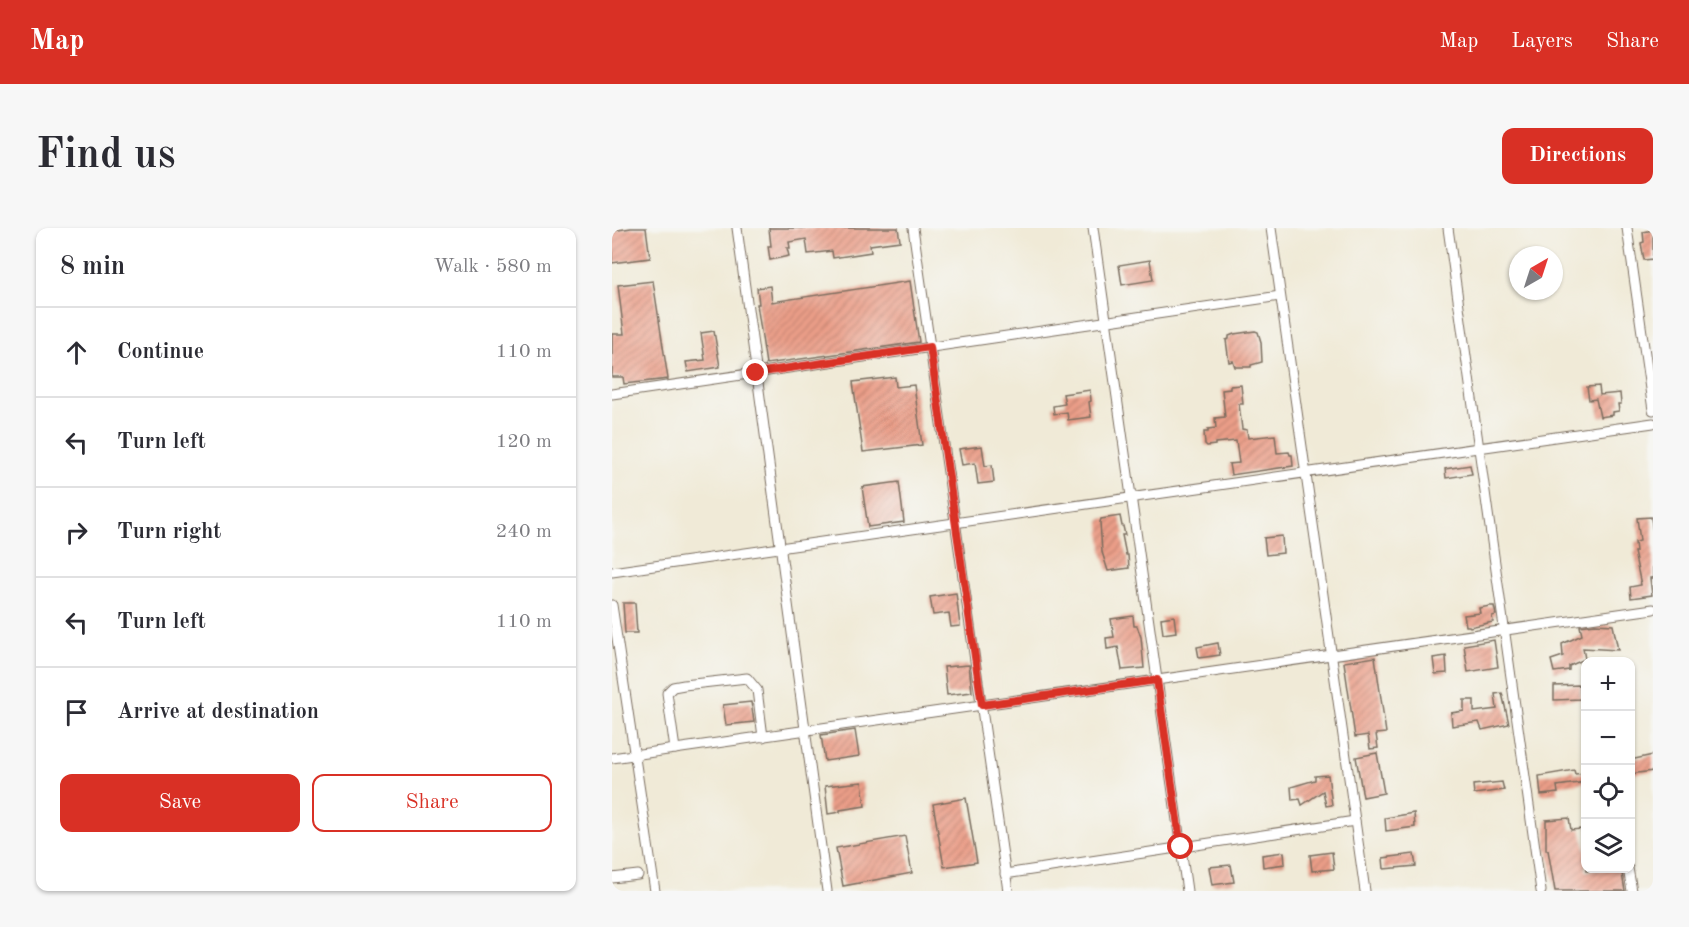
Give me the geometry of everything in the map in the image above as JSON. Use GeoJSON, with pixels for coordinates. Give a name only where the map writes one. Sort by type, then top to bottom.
{"type":"FeatureCollection","features":[{"type":"Feature","properties":{"kind":"street"},"geometry":{"type":"LineString","coordinates":[[737,228],[826,891]]}},
{"type":"Feature","properties":{"kind":"street"},"geometry":{"type":"LineString","coordinates":[[913,228],[1008,891]]}},
{"type":"Feature","properties":{"kind":"street"},"geometry":{"type":"LineString","coordinates":[[1093,228],[1187,891]]}},
{"type":"Feature","properties":{"kind":"street"},"geometry":{"type":"LineString","coordinates":[[1271,228],[1365,891]]}},
{"type":"Feature","properties":{"kind":"street"},"geometry":{"type":"LineString","coordinates":[[1448,228],[1541,891]]}},
{"type":"Feature","properties":{"kind":"street"},"geometry":{"type":"LineString","coordinates":[[1628,228],[1653,410]]}},
{"type":"Feature","properties":{"kind":"street"},"geometry":{"type":"LineString","coordinates":[[612,394],[1280,296]]}},
{"type":"Feature","properties":{"kind":"street"},"geometry":{"type":"LineString","coordinates":[[612,572],[1653,423]]}},
{"type":"Feature","properties":{"kind":"street"},"geometry":{"type":"LineString","coordinates":[[612,606],[655,891]]}},
{"type":"Feature","properties":{"kind":"street"},"geometry":{"type":"LineString","coordinates":[[612,758],[1653,609]]}},
{"type":"Feature","properties":{"kind":"street"},"geometry":{"type":"LineString","coordinates":[[675,749],[668,693],[673,687],[684,684],[747,678],[757,690],[763,737]]}},
{"type":"Feature","properties":{"kind":"street"},"geometry":{"type":"LineString","coordinates":[[1005,874],[1355,821]]}},
{"type":"Feature","properties":{"kind":"street"},"geometry":{"type":"LineString","coordinates":[[1629,873],[1632,891]]}},
{"type":"Feature","properties":{"kind":"street"},"geometry":{"type":"LineString","coordinates":[[612,878],[638,875]]}},
{"type":"Feature","properties":{"kind":"building"},"geometry":{"type":"Polygon","coordinates":[[[646,228],[650,258],[612,263],[612,231],[646,228]]]}},
{"type":"Feature","properties":{"kind":"building"},"geometry":{"type":"Polygon","coordinates":[[[769,228],[898,228],[900,241],[870,245],[871,252],[833,258],[832,251],[808,254],[806,239],[789,242],[790,248],[787,248],[789,256],[770,260],[769,228]]]}},
{"type":"Feature","properties":{"kind":"building"},"geometry":{"type":"Polygon","coordinates":[[[1653,230],[1653,259],[1644,260],[1641,243],[1644,242],[1643,232],[1653,230]]]}},
{"type":"Feature","properties":{"kind":"building"},"geometry":{"type":"Polygon","coordinates":[[[1150,260],[1153,280],[1122,285],[1119,265],[1150,260]]]}},
{"type":"Feature","properties":{"kind":"building"},"geometry":{"type":"Polygon","coordinates":[[[653,281],[668,379],[624,384],[623,377],[612,377],[612,334],[624,334],[618,285],[653,281]]]}},
{"type":"Feature","properties":{"kind":"building"},"geometry":{"type":"Polygon","coordinates":[[[910,281],[919,342],[766,364],[757,304],[759,304],[757,288],[770,286],[772,302],[910,281]]]}},
{"type":"Feature","properties":{"kind":"building"},"geometry":{"type":"Polygon","coordinates":[[[714,331],[720,367],[688,372],[686,362],[705,360],[701,333],[714,331]]]}},
{"type":"Feature","properties":{"kind":"building"},"geometry":{"type":"Polygon","coordinates":[[[1258,332],[1261,342],[1262,362],[1251,365],[1251,367],[1235,367],[1233,361],[1229,362],[1226,340],[1234,334],[1258,332]]]}},
{"type":"Feature","properties":{"kind":"building"},"geometry":{"type":"Polygon","coordinates":[[[895,377],[896,387],[914,385],[922,445],[863,452],[853,382],[895,377]]]}},
{"type":"Feature","properties":{"kind":"building"},"geometry":{"type":"Polygon","coordinates":[[[1241,385],[1243,404],[1239,404],[1242,429],[1247,430],[1248,438],[1275,435],[1277,453],[1289,452],[1292,455],[1293,466],[1231,475],[1229,464],[1239,463],[1236,441],[1207,446],[1205,444],[1204,432],[1216,428],[1215,418],[1225,417],[1222,390],[1230,389],[1230,386],[1241,385]]]}},
{"type":"Feature","properties":{"kind":"building"},"geometry":{"type":"Polygon","coordinates":[[[1599,386],[1600,395],[1620,393],[1619,411],[1613,412],[1613,415],[1600,417],[1596,399],[1589,400],[1587,387],[1599,386]]]}},
{"type":"Feature","properties":{"kind":"building"},"geometry":{"type":"Polygon","coordinates":[[[1090,390],[1091,417],[1068,420],[1067,412],[1054,414],[1053,406],[1065,404],[1063,394],[1090,390]]]}},
{"type":"Feature","properties":{"kind":"building"},"geometry":{"type":"Polygon","coordinates":[[[982,446],[985,466],[992,465],[994,482],[978,484],[975,463],[962,465],[959,449],[982,446]]]}},
{"type":"Feature","properties":{"kind":"building"},"geometry":{"type":"Polygon","coordinates":[[[1470,465],[1472,474],[1446,478],[1445,469],[1470,465]]]}},
{"type":"Feature","properties":{"kind":"building"},"geometry":{"type":"Polygon","coordinates":[[[899,482],[904,522],[868,527],[862,487],[899,482]]]}},
{"type":"Feature","properties":{"kind":"building"},"geometry":{"type":"Polygon","coordinates":[[[1120,516],[1129,568],[1108,571],[1102,552],[1100,522],[1101,519],[1120,516]]]}},
{"type":"Feature","properties":{"kind":"building"},"geometry":{"type":"Polygon","coordinates":[[[1651,517],[1653,532],[1653,578],[1650,578],[1652,595],[1631,598],[1630,587],[1641,585],[1634,552],[1636,552],[1635,542],[1640,541],[1637,518],[1651,517]]]}},
{"type":"Feature","properties":{"kind":"building"},"geometry":{"type":"Polygon","coordinates":[[[1282,536],[1283,553],[1266,555],[1264,538],[1282,536]]]}},
{"type":"Feature","properties":{"kind":"building"},"geometry":{"type":"Polygon","coordinates":[[[956,593],[960,626],[951,627],[949,613],[933,615],[930,597],[956,593]]]}},
{"type":"Feature","properties":{"kind":"building"},"geometry":{"type":"Polygon","coordinates":[[[623,603],[635,603],[637,633],[625,633],[623,603]]]}},
{"type":"Feature","properties":{"kind":"building"},"geometry":{"type":"Polygon","coordinates":[[[1494,606],[1496,615],[1492,616],[1493,622],[1466,626],[1464,615],[1480,613],[1479,608],[1494,606]]]}},
{"type":"Feature","properties":{"kind":"building"},"geometry":{"type":"Polygon","coordinates":[[[1133,616],[1134,626],[1137,626],[1141,637],[1144,668],[1122,670],[1118,647],[1107,649],[1106,638],[1114,637],[1111,619],[1133,616]]]}},
{"type":"Feature","properties":{"kind":"building"},"geometry":{"type":"Polygon","coordinates":[[[1174,616],[1176,632],[1163,634],[1161,618],[1174,616]]]}},
{"type":"Feature","properties":{"kind":"building"},"geometry":{"type":"Polygon","coordinates":[[[1613,625],[1618,650],[1583,648],[1585,657],[1581,657],[1581,661],[1569,666],[1569,670],[1554,672],[1551,660],[1563,656],[1562,644],[1582,635],[1580,626],[1613,625]]]}},
{"type":"Feature","properties":{"kind":"building"},"geometry":{"type":"Polygon","coordinates":[[[1494,640],[1498,667],[1468,672],[1464,645],[1494,640]]]}},
{"type":"Feature","properties":{"kind":"building"},"geometry":{"type":"Polygon","coordinates":[[[1218,643],[1220,655],[1199,658],[1197,647],[1218,643]]]}},
{"type":"Feature","properties":{"kind":"building"},"geometry":{"type":"Polygon","coordinates":[[[1446,656],[1447,673],[1435,674],[1433,658],[1446,656]]]}},
{"type":"Feature","properties":{"kind":"building"},"geometry":{"type":"Polygon","coordinates":[[[1375,657],[1386,733],[1376,734],[1378,748],[1370,749],[1368,735],[1355,737],[1344,662],[1375,657]]]}},
{"type":"Feature","properties":{"kind":"building"},"geometry":{"type":"Polygon","coordinates":[[[969,665],[972,692],[947,695],[944,667],[969,665]]]}},
{"type":"Feature","properties":{"kind":"building"},"geometry":{"type":"Polygon","coordinates":[[[1580,685],[1581,699],[1554,700],[1554,686],[1580,685]]]}},
{"type":"Feature","properties":{"kind":"building"},"geometry":{"type":"Polygon","coordinates":[[[1502,693],[1509,724],[1482,730],[1479,722],[1452,726],[1451,713],[1464,711],[1464,700],[1474,700],[1474,712],[1497,709],[1495,694],[1502,693]]]}},
{"type":"Feature","properties":{"kind":"building"},"geometry":{"type":"Polygon","coordinates":[[[751,702],[754,722],[726,725],[723,705],[751,702]]]}},
{"type":"Feature","properties":{"kind":"building"},"geometry":{"type":"Polygon","coordinates":[[[855,730],[859,756],[825,761],[821,735],[855,730]]]}},
{"type":"Feature","properties":{"kind":"building"},"geometry":{"type":"Polygon","coordinates":[[[1377,753],[1384,793],[1363,797],[1356,757],[1377,753]]]}},
{"type":"Feature","properties":{"kind":"building"},"geometry":{"type":"Polygon","coordinates":[[[1653,755],[1653,771],[1635,773],[1635,759],[1653,755]]]}},
{"type":"Feature","properties":{"kind":"building"},"geometry":{"type":"Polygon","coordinates":[[[1574,770],[1575,774],[1581,773],[1581,783],[1557,786],[1558,793],[1541,795],[1539,776],[1574,770]]]}},
{"type":"Feature","properties":{"kind":"building"},"geometry":{"type":"Polygon","coordinates":[[[1328,775],[1332,805],[1326,806],[1323,791],[1302,805],[1300,799],[1292,800],[1291,787],[1315,780],[1315,776],[1328,775]]]}},
{"type":"Feature","properties":{"kind":"building"},"geometry":{"type":"Polygon","coordinates":[[[862,782],[865,806],[828,814],[825,786],[862,782]]]}},
{"type":"Feature","properties":{"kind":"building"},"geometry":{"type":"Polygon","coordinates":[[[1502,782],[1504,790],[1474,794],[1473,785],[1502,782]]]}},
{"type":"Feature","properties":{"kind":"building"},"geometry":{"type":"Polygon","coordinates":[[[966,798],[977,862],[944,867],[933,804],[966,798]]]}},
{"type":"Feature","properties":{"kind":"building"},"geometry":{"type":"Polygon","coordinates":[[[1414,813],[1415,827],[1386,831],[1385,818],[1414,813]]]}},
{"type":"Feature","properties":{"kind":"building"},"geometry":{"type":"Polygon","coordinates":[[[1569,818],[1571,830],[1581,829],[1581,873],[1622,873],[1625,891],[1555,891],[1548,850],[1546,850],[1546,820],[1569,818]]]}},
{"type":"Feature","properties":{"kind":"building"},"geometry":{"type":"Polygon","coordinates":[[[905,836],[912,873],[843,886],[836,848],[905,836]]]}},
{"type":"Feature","properties":{"kind":"building"},"geometry":{"type":"Polygon","coordinates":[[[1284,852],[1285,864],[1263,867],[1262,855],[1284,852]]]}},
{"type":"Feature","properties":{"kind":"building"},"geometry":{"type":"Polygon","coordinates":[[[1332,852],[1334,869],[1312,871],[1310,855],[1332,852]]]}},
{"type":"Feature","properties":{"kind":"building"},"geometry":{"type":"Polygon","coordinates":[[[1414,854],[1416,866],[1384,869],[1383,858],[1414,854]]]}},
{"type":"Feature","properties":{"kind":"building"},"geometry":{"type":"Polygon","coordinates":[[[1231,865],[1234,882],[1212,885],[1209,867],[1231,865]]]}},
{"type":"Feature","properties":{"kind":"route"},"geometry":{"type":"LineString","coordinates":[[756,373],[930,347],[982,705],[1157,680],[1181,847]]}}]}
